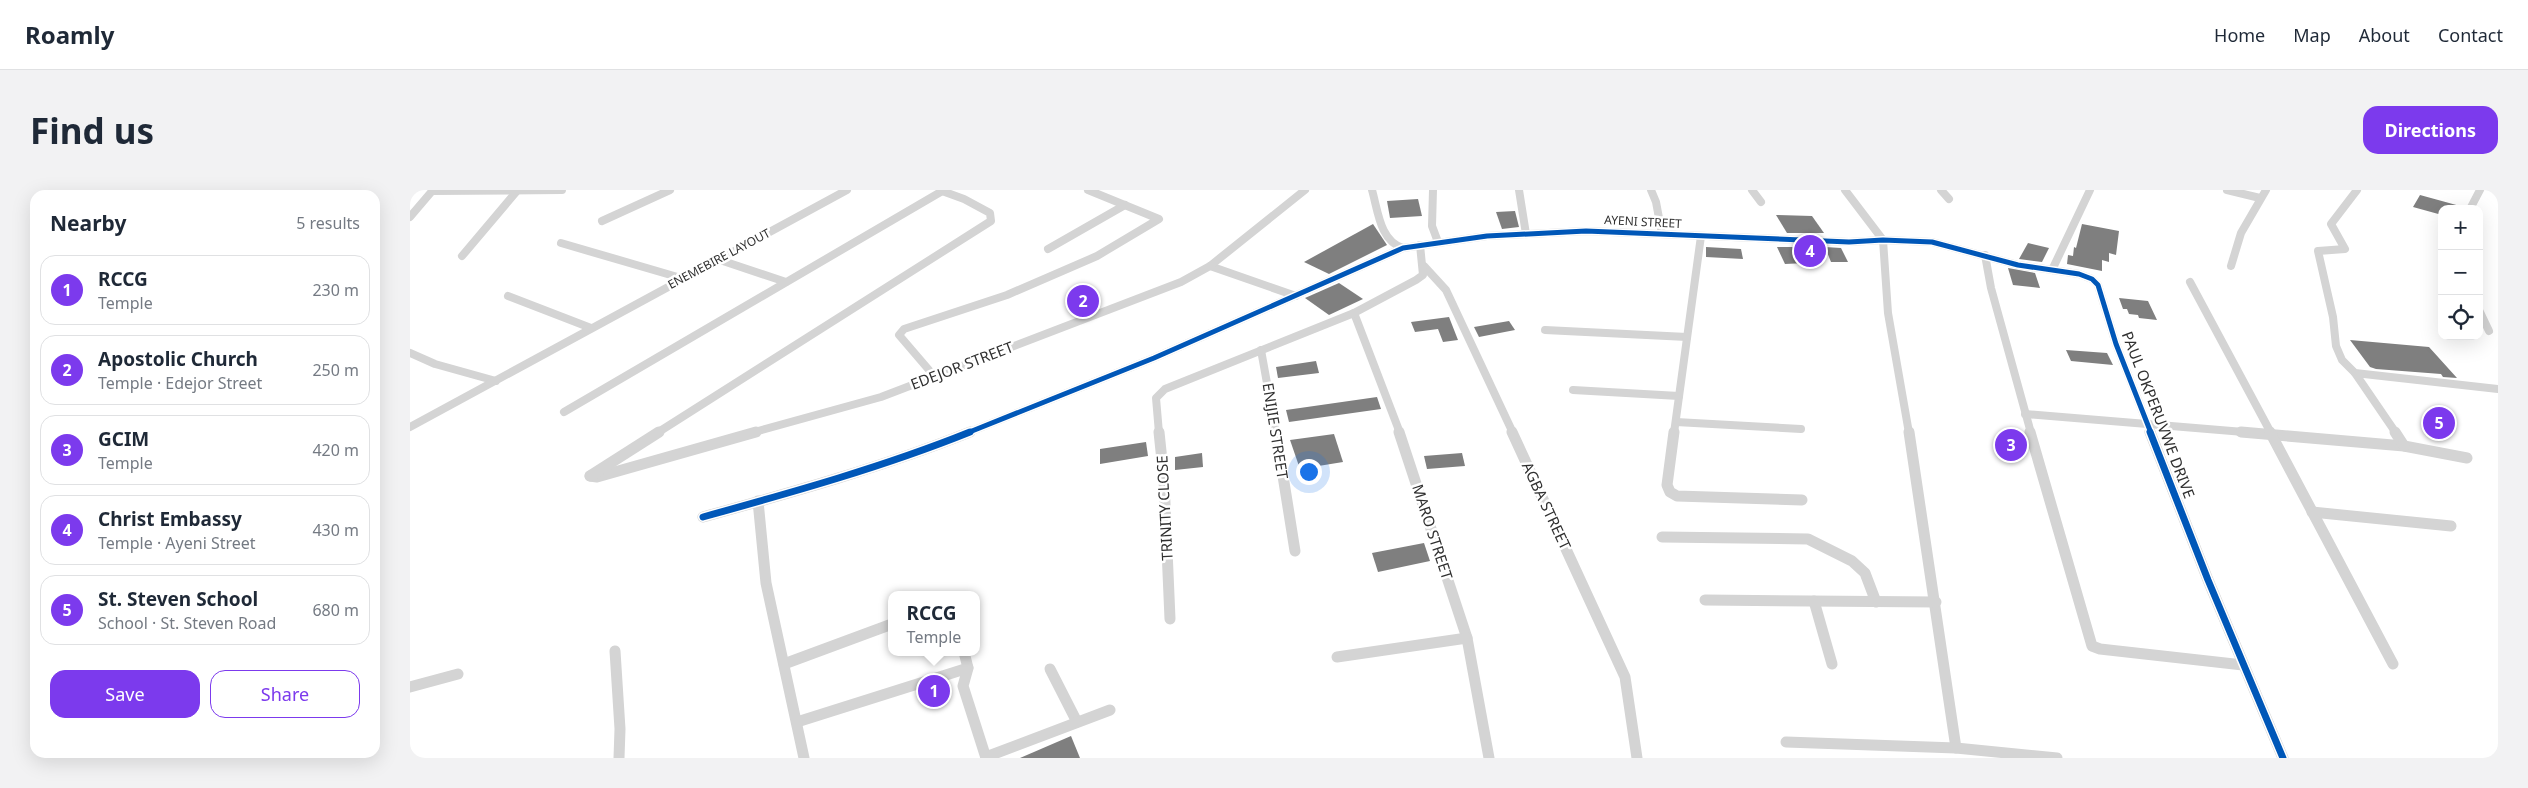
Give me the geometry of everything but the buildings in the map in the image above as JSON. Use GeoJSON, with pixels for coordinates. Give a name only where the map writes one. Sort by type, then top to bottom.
{"type":"FeatureCollection","features":[{"type":"Feature","properties":{"kind":"street"},"geometry":{"type":"LineString","coordinates":[[411,216],[432,190],[562,190]]}},
{"type":"Feature","properties":{"kind":"street"},"geometry":{"type":"LineString","coordinates":[[462,256],[512,190]]}},
{"type":"Feature","properties":{"kind":"street"},"geometry":{"type":"LineString","coordinates":[[602,221],[670,190]]}},
{"type":"Feature","properties":{"kind":"street","name":"ENEMEBIRE LAYOUT"},"geometry":{"type":"LineString","coordinates":[[410,427],[681,278],[847,190]]}},
{"type":"Feature","properties":{"kind":"street"},"geometry":{"type":"LineString","coordinates":[[935,377],[899,335],[900,332],[1007,295],[1098,256],[1157,222],[1158,217],[1088,190]]}},
{"type":"Feature","properties":{"kind":"street","name":"EDEJOR STREET"},"geometry":{"type":"LineString","coordinates":[[943,191],[964,199],[990,213],[991,221],[596,470],[590,476],[597,477],[852,406],[935,377],[1181,282],[1210,266],[1305,190]]}},
{"type":"Feature","properties":{"kind":"street"},"geometry":{"type":"LineString","coordinates":[[1372,190],[1386,238],[1393,244],[1403,248]]}},
{"type":"Feature","properties":{"kind":"street"},"geometry":{"type":"LineString","coordinates":[[1433,190],[1432,226],[1438,242]]}},
{"type":"Feature","properties":{"kind":"street"},"geometry":{"type":"LineString","coordinates":[[1519,190],[1526,234]]}},
{"type":"Feature","properties":{"kind":"street"},"geometry":{"type":"LineString","coordinates":[[1651,190],[1656,202],[1662,234]]}},
{"type":"Feature","properties":{"kind":"street"},"geometry":{"type":"LineString","coordinates":[[1752,190],[1761,202]]}},
{"type":"Feature","properties":{"kind":"street"},"geometry":{"type":"LineString","coordinates":[[1845,190],[1883,240],[1888,313],[1936,602],[1956,748]]}},
{"type":"Feature","properties":{"kind":"street"},"geometry":{"type":"LineString","coordinates":[[1941,190],[1949,199]]}},
{"type":"Feature","properties":{"kind":"street"},"geometry":{"type":"LineString","coordinates":[[2052,270],[2090,190]]}},
{"type":"Feature","properties":{"kind":"street"},"geometry":{"type":"LineString","coordinates":[[2227,190],[2260,198]]}},
{"type":"Feature","properties":{"kind":"street"},"geometry":{"type":"LineString","coordinates":[[2231,266],[2242,233],[2266,190]]}},
{"type":"Feature","properties":{"kind":"street"},"geometry":{"type":"LineString","coordinates":[[2357,190],[2332,224],[2345,249],[2341,251],[2322,248],[2318,251],[2333,317],[2336,346],[2342,360],[2355,373],[2404,446]]}},
{"type":"Feature","properties":{"kind":"street"},"geometry":{"type":"LineString","coordinates":[[2472,205],[2480,190]]}},
{"type":"Feature","properties":{"kind":"street"},"geometry":{"type":"LineString","coordinates":[[564,412],[943,191]]}},
{"type":"Feature","properties":{"kind":"street"},"geometry":{"type":"LineString","coordinates":[[1048,249],[1124,205]]}},
{"type":"Feature","properties":{"kind":"street","name":"AYENI STREET"},"geometry":{"type":"LineString","coordinates":[[704,517],[831,482],[922,452],[1154,358],[1403,248],[1438,242],[1586,231],[1849,242],[1883,240]]}},
{"type":"Feature","properties":{"kind":"street"},"geometry":{"type":"LineString","coordinates":[[1701,236],[1667,485],[1670,492],[1677,496],[1802,500]]}},
{"type":"Feature","properties":{"kind":"street","name":"PAUL OKPERUVWE DRIVE"},"geometry":{"type":"LineString","coordinates":[[1883,240],[1932,242],[2018,264],[2086,276],[2098,285],[2110,329],[2243,665],[2283,758]]}},
{"type":"Feature","properties":{"kind":"street"},"geometry":{"type":"LineString","coordinates":[[561,244],[681,278]]}},
{"type":"Feature","properties":{"kind":"street"},"geometry":{"type":"LineString","coordinates":[[1261,350],[1354,313],[1416,280],[1423,275],[1424,266],[1420,245]]}},
{"type":"Feature","properties":{"kind":"street"},"geometry":{"type":"LineString","coordinates":[[1985,255],[1991,288],[2025,414],[2092,646],[2100,649],[2243,665]]}},
{"type":"Feature","properties":{"kind":"street"},"geometry":{"type":"LineString","coordinates":[[718,258],[786,282]]}},
{"type":"Feature","properties":{"kind":"street"},"geometry":{"type":"LineString","coordinates":[[1210,266],[1296,296]]}},
{"type":"Feature","properties":{"kind":"street","name":"AGBA STREET"},"geometry":{"type":"LineString","coordinates":[[1424,266],[1446,290],[1610,642],[1625,677],[1637,758]]}},
{"type":"Feature","properties":{"kind":"street"},"geometry":{"type":"LineString","coordinates":[[2190,282],[2393,664]]}},
{"type":"Feature","properties":{"kind":"street"},"geometry":{"type":"LineString","coordinates":[[508,296],[591,328]]}},
{"type":"Feature","properties":{"kind":"street","name":"MARO STREET"},"geometry":{"type":"LineString","coordinates":[[1354,313],[1400,434],[1466,638],[1489,758]]}},
{"type":"Feature","properties":{"kind":"street"},"geometry":{"type":"LineString","coordinates":[[2483,318],[2489,331]]}},
{"type":"Feature","properties":{"kind":"street"},"geometry":{"type":"LineString","coordinates":[[1545,330],[1687,337]]}},
{"type":"Feature","properties":{"kind":"street","name":"TRINITY CLOSE"},"geometry":{"type":"LineString","coordinates":[[1170,619],[1164,480],[1156,398],[1165,389],[1261,350]]}},
{"type":"Feature","properties":{"kind":"street","name":"ENIJIE STREET"},"geometry":{"type":"LineString","coordinates":[[1261,350],[1278,433],[1288,513],[1296,551]]}},
{"type":"Feature","properties":{"kind":"street"},"geometry":{"type":"LineString","coordinates":[[410,353],[435,364],[496,381]]}},
{"type":"Feature","properties":{"kind":"street"},"geometry":{"type":"LineString","coordinates":[[2355,373],[2498,389]]}},
{"type":"Feature","properties":{"kind":"street"},"geometry":{"type":"LineString","coordinates":[[1573,390],[1679,396]]}},
{"type":"Feature","properties":{"kind":"street"},"geometry":{"type":"LineString","coordinates":[[2025,414],[2404,446],[2467,458]]}},
{"type":"Feature","properties":{"kind":"street"},"geometry":{"type":"LineString","coordinates":[[1676,422],[1801,429]]}},
{"type":"Feature","properties":{"kind":"street"},"geometry":{"type":"LineString","coordinates":[[758,502],[766,583],[798,722],[804,758]]}},
{"type":"Feature","properties":{"kind":"street"},"geometry":{"type":"LineString","coordinates":[[2312,512],[2451,526]]}},
{"type":"Feature","properties":{"kind":"street"},"geometry":{"type":"LineString","coordinates":[[1662,537],[1808,539],[1852,562],[1865,573],[1876,602]]}},
{"type":"Feature","properties":{"kind":"street"},"geometry":{"type":"LineString","coordinates":[[1705,600],[1936,602]]}},
{"type":"Feature","properties":{"kind":"street"},"geometry":{"type":"LineString","coordinates":[[1814,601],[1832,664]]}},
{"type":"Feature","properties":{"kind":"street"},"geometry":{"type":"LineString","coordinates":[[784,664],[888,625]]}},
{"type":"Feature","properties":{"kind":"street"},"geometry":{"type":"LineString","coordinates":[[1337,657],[1466,638]]}},
{"type":"Feature","properties":{"kind":"street"},"geometry":{"type":"LineString","coordinates":[[615,651],[620,729],[619,758]]}},
{"type":"Feature","properties":{"kind":"street"},"geometry":{"type":"LineString","coordinates":[[965,656],[968,668],[963,686],[986,758],[1110,710]]}},
{"type":"Feature","properties":{"kind":"street"},"geometry":{"type":"LineString","coordinates":[[798,722],[968,668]]}},
{"type":"Feature","properties":{"kind":"street"},"geometry":{"type":"LineString","coordinates":[[1050,670],[1077,722]]}},
{"type":"Feature","properties":{"kind":"street"},"geometry":{"type":"LineString","coordinates":[[410,687],[458,674]]}},
{"type":"Feature","properties":{"kind":"street"},"geometry":{"type":"LineString","coordinates":[[1786,742],[1956,748],[2057,758]]}},
{"type":"Feature","properties":{"kind":"cycle path"},"geometry":{"type":"LineString","coordinates":[[703,517],[831,482],[923,451],[1154,358],[1403,248],[1487,236],[1586,231],[1849,242],[1883,240],[1932,242],[2018,265],[2079,274],[2092,279],[2098,285],[2116,344],[2208,580],[2283,758]]}},
{"type":"Feature","properties":{"kind":"place","name":"Christ Embassy"},"geometry":{"type":"Point","coordinates":[1810,251]}},
{"type":"Feature","properties":{"kind":"place","name":"Apostolic Church"},"geometry":{"type":"Point","coordinates":[1083,301]}},
{"type":"Feature","properties":{"kind":"place","name":"St. Steven School"},"geometry":{"type":"Point","coordinates":[2439,423]}},
{"type":"Feature","properties":{"kind":"place","name":"GCIM"},"geometry":{"type":"Point","coordinates":[2011,445]}},
{"type":"Feature","properties":{"kind":"place","name":"RCCG"},"geometry":{"type":"Point","coordinates":[934,691]}}]}
